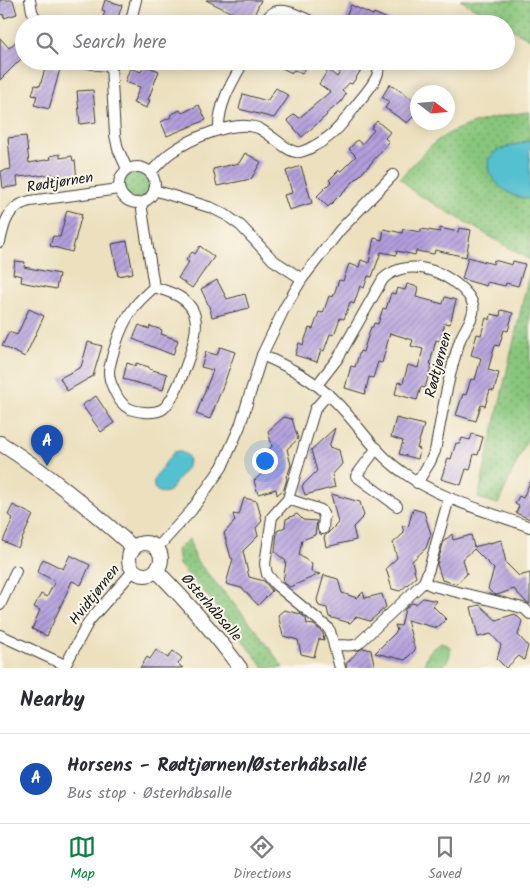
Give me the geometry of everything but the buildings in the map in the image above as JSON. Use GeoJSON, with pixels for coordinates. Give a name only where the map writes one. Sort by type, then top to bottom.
{"type":"FeatureCollection","features":[{"type":"Feature","properties":{"kind":"street"},"geometry":{"type":"LineString","coordinates":[[30,0],[34,15]]}},
{"type":"Feature","properties":{"kind":"street"},"geometry":{"type":"LineString","coordinates":[[132,15],[136,0]]}},
{"type":"Feature","properties":{"kind":"street"},"geometry":{"type":"LineString","coordinates":[[270,15],[278,10],[286,10],[297,15]]}},
{"type":"Feature","properties":{"kind":"street"},"geometry":{"type":"LineString","coordinates":[[112,70],[115,134],[118,149],[127,169]]}},
{"type":"Feature","properties":{"kind":"street"},"geometry":{"type":"LineString","coordinates":[[219,130],[222,106],[239,70]]}},
{"type":"Feature","properties":{"kind":"street"},"geometry":{"type":"LineString","coordinates":[[150,173],[168,155],[186,144],[219,130],[238,125],[258,128],[290,150],[297,152],[306,150],[325,141],[338,129],[370,88],[378,70]]}},
{"type":"Feature","properties":{"kind":"street"},"geometry":{"type":"LineString","coordinates":[[137,167],[150,173],[155,184],[149,198],[135,203],[125,199],[119,189],[120,178],[123,173],[127,169],[137,167]]}},
{"type":"Feature","properties":{"kind":"street"},"geometry":{"type":"LineString","coordinates":[[157,548],[190,511],[222,467],[240,426],[262,355],[285,307],[302,279],[340,230],[393,174]]}},
{"type":"Feature","properties":{"kind":"street","name":"Rødtjørnen"},"geometry":{"type":"LineString","coordinates":[[0,242],[2,231],[10,214],[18,206],[30,201],[119,189]]}},
{"type":"Feature","properties":{"kind":"street"},"geometry":{"type":"LineString","coordinates":[[154,190],[212,208],[226,215],[241,226],[273,260],[302,279]]}},
{"type":"Feature","properties":{"kind":"street"},"geometry":{"type":"LineString","coordinates":[[141,202],[154,287]]}},
{"type":"Feature","properties":{"kind":"street","name":"Rødtjørnen"},"geometry":{"type":"LineString","coordinates":[[317,386],[338,358],[383,279],[390,273],[400,268],[429,270],[452,280],[469,296],[473,303],[473,313],[462,335],[449,378],[435,451],[417,483]]}},
{"type":"Feature","properties":{"kind":"street"},"geometry":{"type":"LineString","coordinates":[[154,287],[180,296],[188,304],[194,313],[196,324],[194,340],[169,405],[155,412],[134,411],[118,399],[110,381],[108,370],[123,324],[134,307],[154,287]]}},
{"type":"Feature","properties":{"kind":"street"},"geometry":{"type":"LineString","coordinates":[[262,355],[302,374],[328,394],[377,448],[399,470],[417,483],[449,498],[530,527]]}},
{"type":"Feature","properties":{"kind":"street"},"geometry":{"type":"LineString","coordinates":[[328,394],[315,409],[288,499],[272,517],[265,564],[267,574],[282,590],[330,631],[340,668]]}},
{"type":"Feature","properties":{"kind":"street"},"geometry":{"type":"LineString","coordinates":[[0,443],[28,461],[87,506],[134,548]]}},
{"type":"Feature","properties":{"kind":"street"},"geometry":{"type":"LineString","coordinates":[[377,448],[356,476],[397,506]]}},
{"type":"Feature","properties":{"kind":"street"},"geometry":{"type":"LineString","coordinates":[[334,646],[341,644],[354,646],[358,644],[424,582],[449,498]]}},
{"type":"Feature","properties":{"kind":"street"},"geometry":{"type":"LineString","coordinates":[[288,499],[320,510],[324,516],[323,529]]}},
{"type":"Feature","properties":{"kind":"street"},"geometry":{"type":"LineString","coordinates":[[147,543],[157,548],[161,559],[156,570],[152,573],[141,574],[134,570],[130,562],[131,552],[134,548],[147,543]]}},
{"type":"Feature","properties":{"kind":"street","name":"Hvidtjørnen"},"geometry":{"type":"LineString","coordinates":[[0,635],[64,666],[89,621],[134,570]]}},
{"type":"Feature","properties":{"kind":"street","name":"Østerhåbsalle"},"geometry":{"type":"LineString","coordinates":[[156,570],[190,606],[240,668]]}},
{"type":"Feature","properties":{"kind":"street"},"geometry":{"type":"LineString","coordinates":[[0,605],[16,571]]}},
{"type":"Feature","properties":{"kind":"street"},"geometry":{"type":"LineString","coordinates":[[424,582],[433,586],[519,607],[530,614]]}},
{"type":"Feature","properties":{"kind":"green space"},"geometry":{"type":"Polygon","coordinates":[[[460,0],[530,0],[530,39],[515,31],[515,15],[487,15],[460,0]]]}},
{"type":"Feature","properties":{"kind":"green space"},"geometry":{"type":"Polygon","coordinates":[[[530,112],[530,140],[496,151],[514,196],[530,199],[530,260],[414,192],[400,178],[432,145],[453,131],[492,118],[530,112]]]}},
{"type":"Feature","properties":{"kind":"green space"},"geometry":{"type":"Polygon","coordinates":[[[137,171],[147,175],[151,185],[147,195],[137,199],[127,195],[123,185],[127,175],[137,171]]]}},
{"type":"Feature","properties":{"kind":"green space"},"geometry":{"type":"Polygon","coordinates":[[[530,270],[530,433],[498,504],[478,498],[530,270]]]}},
{"type":"Feature","properties":{"kind":"green space"},"geometry":{"type":"Polygon","coordinates":[[[189,539],[196,560],[259,633],[283,668],[264,668],[209,597],[179,565],[177,550],[189,539]]]}},
{"type":"Feature","properties":{"kind":"green space"},"geometry":{"type":"Polygon","coordinates":[[[441,642],[450,647],[447,661],[442,668],[425,668],[429,653],[441,642]]]}},
{"type":"Feature","properties":{"kind":"water"},"geometry":{"type":"Polygon","coordinates":[[[530,140],[530,199],[514,196],[499,186],[489,173],[488,160],[496,151],[530,140]]]}},
{"type":"Feature","properties":{"kind":"water"},"geometry":{"type":"Polygon","coordinates":[[[179,451],[187,455],[188,466],[169,491],[163,493],[157,491],[153,484],[155,477],[174,452],[179,451]]]}},
{"type":"Feature","properties":{"kind":"place","name":"Horsens - Rødtjørnen/Østerhåbsallé"},"geometry":{"type":"Point","coordinates":[47,466]}}]}
